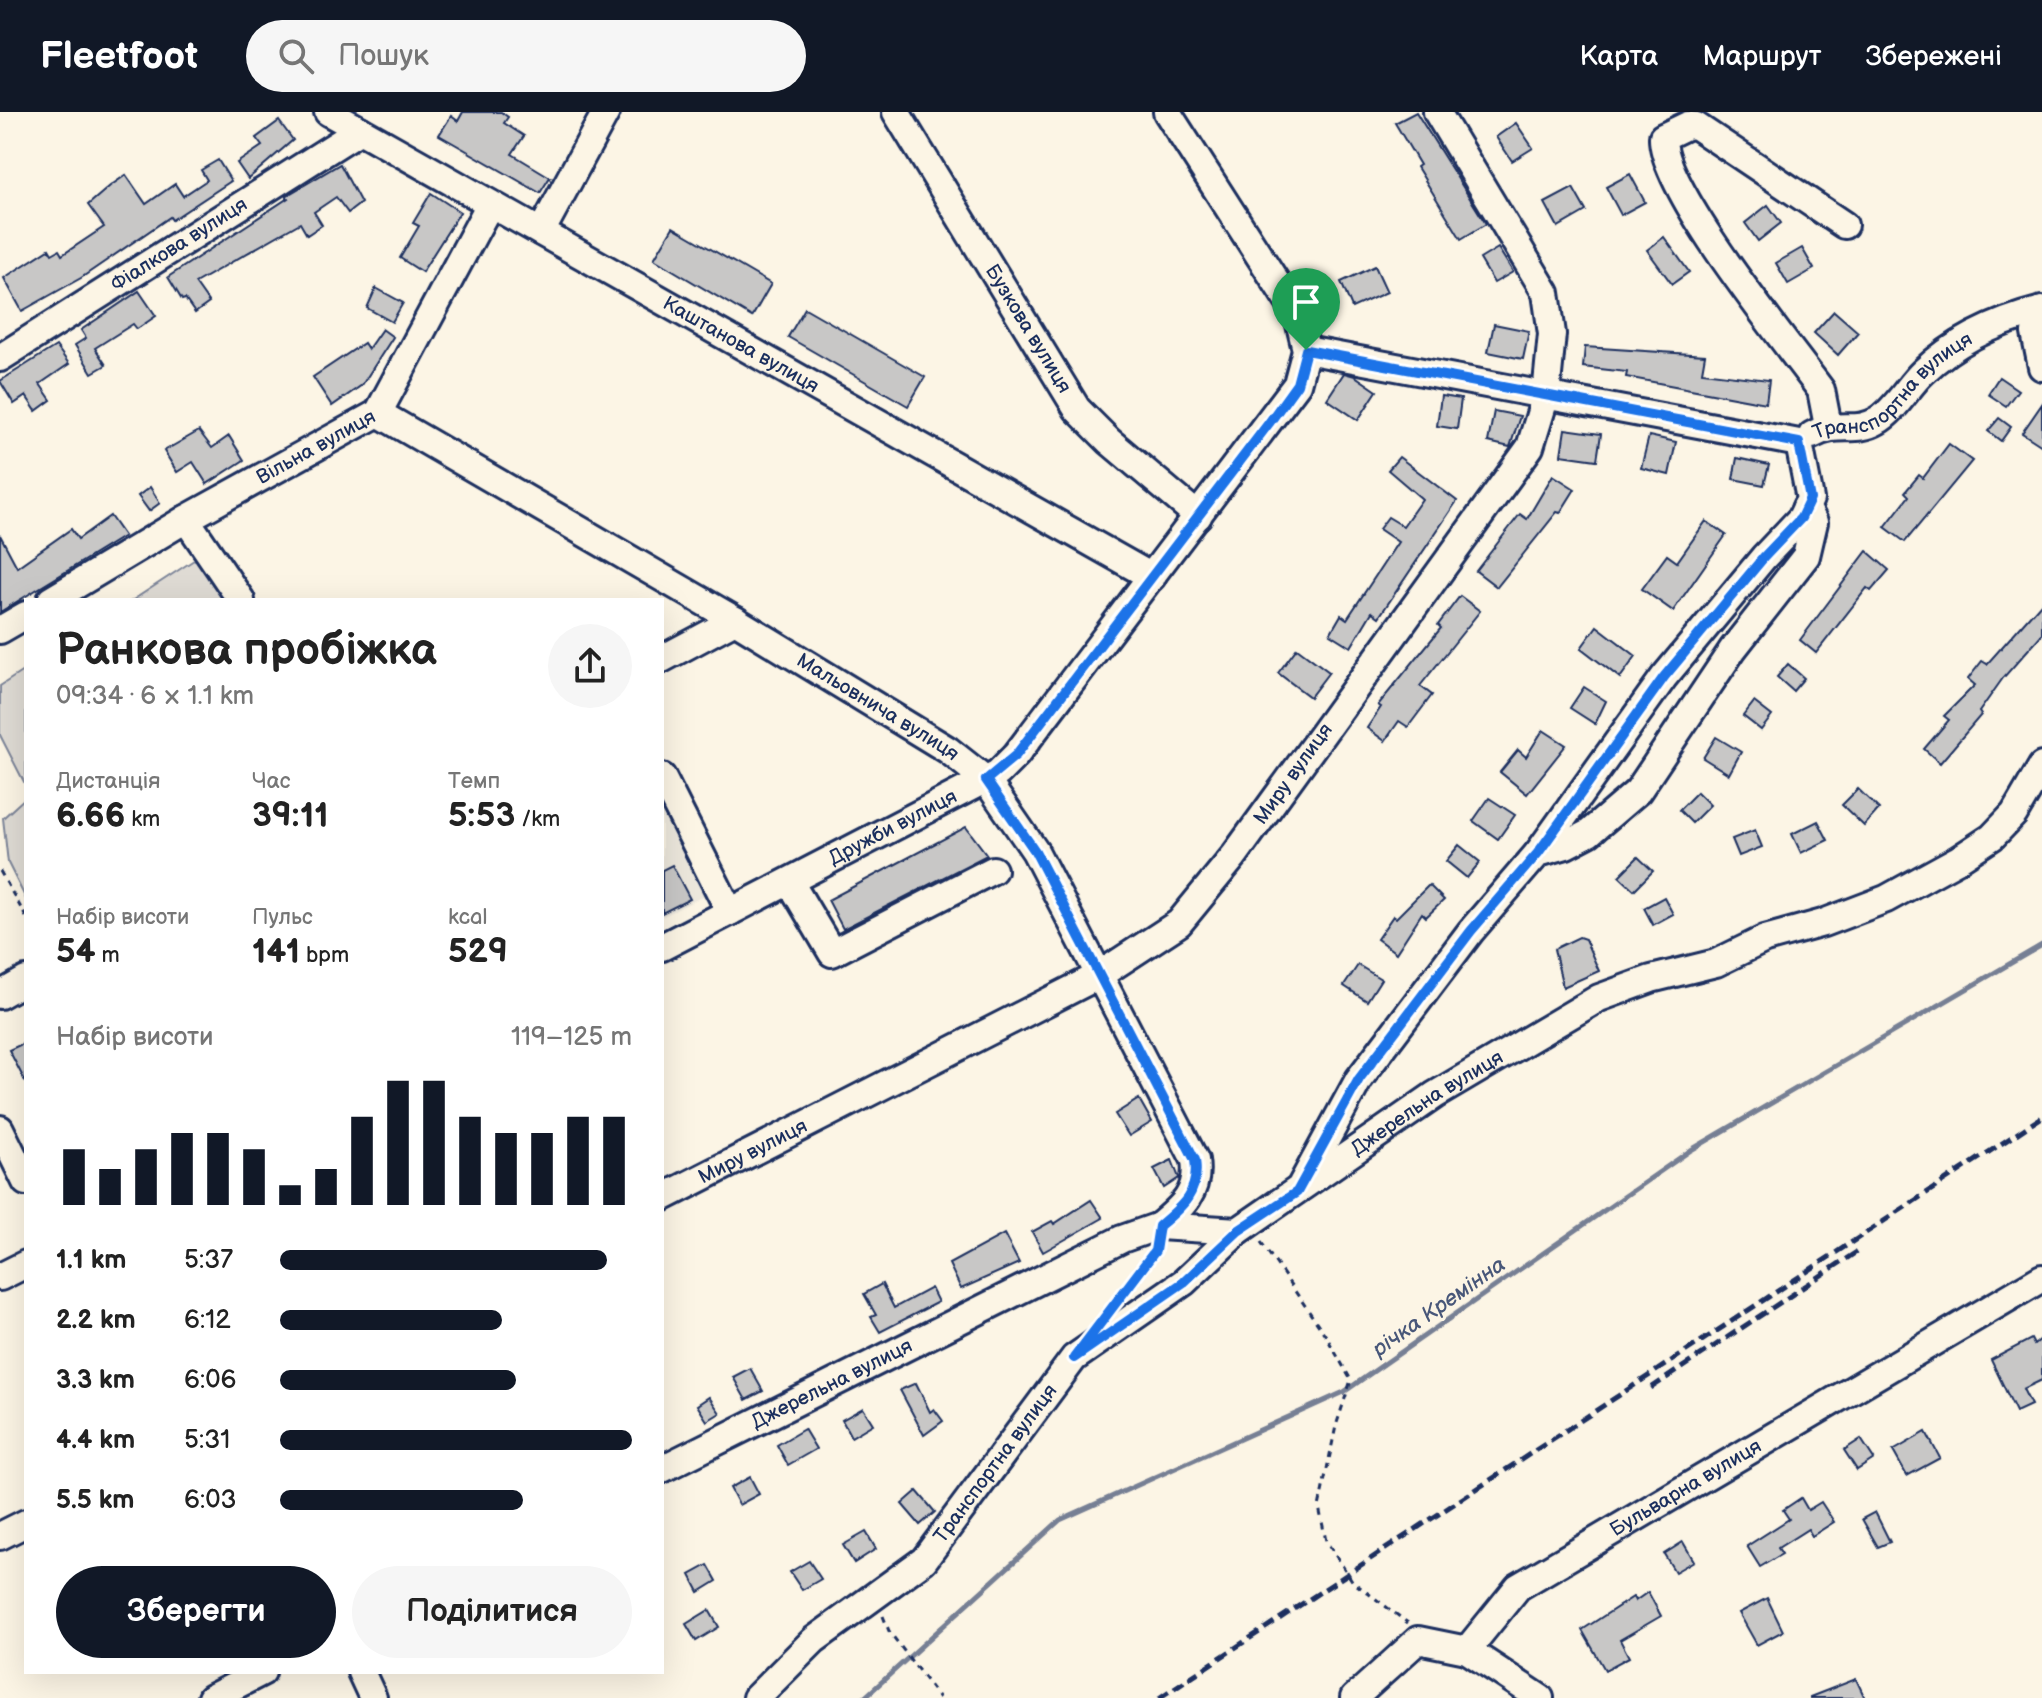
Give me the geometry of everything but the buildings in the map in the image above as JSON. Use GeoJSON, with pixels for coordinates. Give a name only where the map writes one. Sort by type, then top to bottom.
{"type":"FeatureCollection","features":[{"type":"Feature","properties":{"kind":"street","name":"Каштанова вулиця"},"geometry":{"type":"LineString","coordinates":[[328,112],[1152,577]]}},
{"type":"Feature","properties":{"kind":"street"},"geometry":{"type":"LineString","coordinates":[[541,232],[606,112]]}},
{"type":"Feature","properties":{"kind":"street","name":"Бузкова вулиця"},"geometry":{"type":"LineString","coordinates":[[896,112],[1077,409],[1109,441],[1198,516]]}},
{"type":"Feature","properties":{"kind":"street"},"geometry":{"type":"LineString","coordinates":[[1167,112],[1298,316],[1306,350],[1799,443]]}},
{"type":"Feature","properties":{"kind":"street","name":"Миру вулиця"},"geometry":{"type":"LineString","coordinates":[[664,1197],[1098,976],[1179,923],[1234,856],[1530,447],[1546,395],[1552,334],[1546,293],[1437,112]]}},
{"type":"Feature","properties":{"kind":"street"},"geometry":{"type":"LineString","coordinates":[[1828,426],[1821,390],[1685,202],[1664,158],[1663,137],[1688,125],[1696,126],[1844,225]]}},
{"type":"Feature","properties":{"kind":"street","name":"Фіалкова вулиця"},"geometry":{"type":"LineString","coordinates":[[0,358],[360,130]]}},
{"type":"Feature","properties":{"kind":"street","name":"Вільна вулиця"},"geometry":{"type":"LineString","coordinates":[[54,598],[186,519],[378,413],[490,204]]}},
{"type":"Feature","properties":{"kind":"street","name":"Транспортна вулиця"},"geometry":{"type":"LineString","coordinates":[[1538,853],[1566,845],[1589,833],[1638,791],[1733,649],[1806,556],[1814,522],[1806,507],[1809,487],[1799,443],[1828,426],[1864,426],[1879,420],[1924,370],[1960,343],[1996,325],[2042,310]]}},
{"type":"Feature","properties":{"kind":"street"},"geometry":{"type":"LineString","coordinates":[[2042,324],[2035,333],[2042,367]]}},
{"type":"Feature","properties":{"kind":"street","name":"Дружби вулиця"},"geometry":{"type":"LineString","coordinates":[[664,946],[986,780],[1016,755],[1297,384],[1306,350]]}},
{"type":"Feature","properties":{"kind":"street","name":"Мальовнича вулиця"},"geometry":{"type":"LineString","coordinates":[[378,413],[735,620],[948,750],[986,780],[1035,851],[1195,1160],[1197,1175],[1185,1204],[1159,1226]]}},
{"type":"Feature","properties":{"kind":"street"},"geometry":{"type":"LineString","coordinates":[[1297,1192],[1359,1079],[1471,931],[1538,853],[1664,677],[1764,557],[1801,518],[1806,507]]}},
{"type":"Feature","properties":{"kind":"street"},"geometry":{"type":"LineString","coordinates":[[186,519],[240,598]]}},
{"type":"Feature","properties":{"kind":"street"},"geometry":{"type":"LineString","coordinates":[[0,630],[24,616]]}},
{"type":"Feature","properties":{"kind":"street"},"geometry":{"type":"LineString","coordinates":[[664,658],[735,620]]}},
{"type":"Feature","properties":{"kind":"street","name":"Джерельна вулиця"},"geometry":{"type":"LineString","coordinates":[[664,1468],[1058,1268],[1159,1226],[1244,1227],[1435,1095],[1599,998],[1651,979],[1716,963],[1765,939],[1886,899],[1957,860],[1992,837],[2014,814],[2042,766]]}},
{"type":"Feature","properties":{"kind":"street"},"geometry":{"type":"LineString","coordinates":[[664,781],[730,912]]}},
{"type":"Feature","properties":{"kind":"street"},"geometry":{"type":"LineString","coordinates":[[790,882],[832,953],[993,870]]}},
{"type":"Feature","properties":{"kind":"street"},"geometry":{"type":"LineString","coordinates":[[0,995],[24,981]]}},
{"type":"Feature","properties":{"kind":"street"},"geometry":{"type":"LineString","coordinates":[[0,1129],[24,1178]]}},
{"type":"Feature","properties":{"kind":"street","name":"Транспортна вулиця"},"geometry":{"type":"LineString","coordinates":[[756,1698],[814,1640],[924,1560],[1074,1358],[1184,1282],[1244,1227]]}},
{"type":"Feature","properties":{"kind":"street"},"geometry":{"type":"LineString","coordinates":[[0,1277],[24,1265]]}},
{"type":"Feature","properties":{"kind":"street","name":"Бульварна вулиця"},"geometry":{"type":"LineString","coordinates":[[1467,1650],[1518,1587],[2042,1278]]}},
{"type":"Feature","properties":{"kind":"street"},"geometry":{"type":"LineString","coordinates":[[0,1536],[24,1524]]}},
{"type":"Feature","properties":{"kind":"street"},"geometry":{"type":"LineString","coordinates":[[1354,1698],[1418,1640],[1467,1650],[1540,1698]]}},
{"type":"Feature","properties":{"kind":"street"},"geometry":{"type":"LineString","coordinates":[[211,1698],[258,1674]]}},
{"type":"Feature","properties":{"kind":"street"},"geometry":{"type":"LineString","coordinates":[[362,1674],[373,1698]]}},
{"type":"Feature","properties":{"kind":"path"},"geometry":{"type":"LineString","coordinates":[[0,871],[24,913]]}},
{"type":"Feature","properties":{"kind":"path"},"geometry":{"type":"LineString","coordinates":[[1119,1303],[1155,1251],[1159,1226]]}},
{"type":"Feature","properties":{"kind":"path"},"geometry":{"type":"LineString","coordinates":[[1244,1227],[1326,1336],[1351,1380],[1319,1507],[1326,1541],[1353,1582],[1408,1622],[1418,1640]]}},
{"type":"Feature","properties":{"kind":"path"},"geometry":{"type":"LineString","coordinates":[[883,1588],[882,1612],[889,1631],[939,1698]]}},
{"type":"Feature","properties":{"kind":"shaded area"},"geometry":{"type":"Polygon","coordinates":[[[197,558],[225,598],[136,598],[197,558]]]}},
{"type":"Feature","properties":{"kind":"shaded area"},"geometry":{"type":"Polygon","coordinates":[[[24,670],[24,782],[0,735],[0,686],[24,670]]]}},
{"type":"Feature","properties":{"kind":"shaded area"},"geometry":{"type":"Polygon","coordinates":[[[664,765],[725,885],[664,916],[664,765]]]}},
{"type":"Feature","properties":{"kind":"shaded area"},"geometry":{"type":"Polygon","coordinates":[[[24,799],[24,895],[8,863],[3,818],[24,799]]]}},
{"type":"Feature","properties":{"kind":"waterway","name":"річка Кремінна"},"geometry":{"type":"LineString","coordinates":[[864,1698],[1060,1520],[1344,1392],[1691,1150],[2042,945]]}},
{"type":"Feature","properties":{"kind":"railway"},"geometry":{"type":"LineString","coordinates":[[1159,1698],[2042,1117]]}},
{"type":"Feature","properties":{"kind":"railway"},"geometry":{"type":"LineString","coordinates":[[1651,1388],[1861,1249]]}},
{"type":"Feature","properties":{"kind":"route"},"geometry":{"type":"LineString","coordinates":[[1306,350],[1799,443],[1810,499],[1801,518],[1764,557],[1664,677],[1538,853],[1471,931],[1359,1079],[1297,1192],[1238,1231],[1184,1282],[1074,1358],[1135,1282],[1155,1251],[1159,1226],[1185,1204],[1194,1189],[1197,1175],[1195,1160],[1035,851],[986,780],[1016,755],[1269,423],[1297,384],[1306,350]]}}]}
